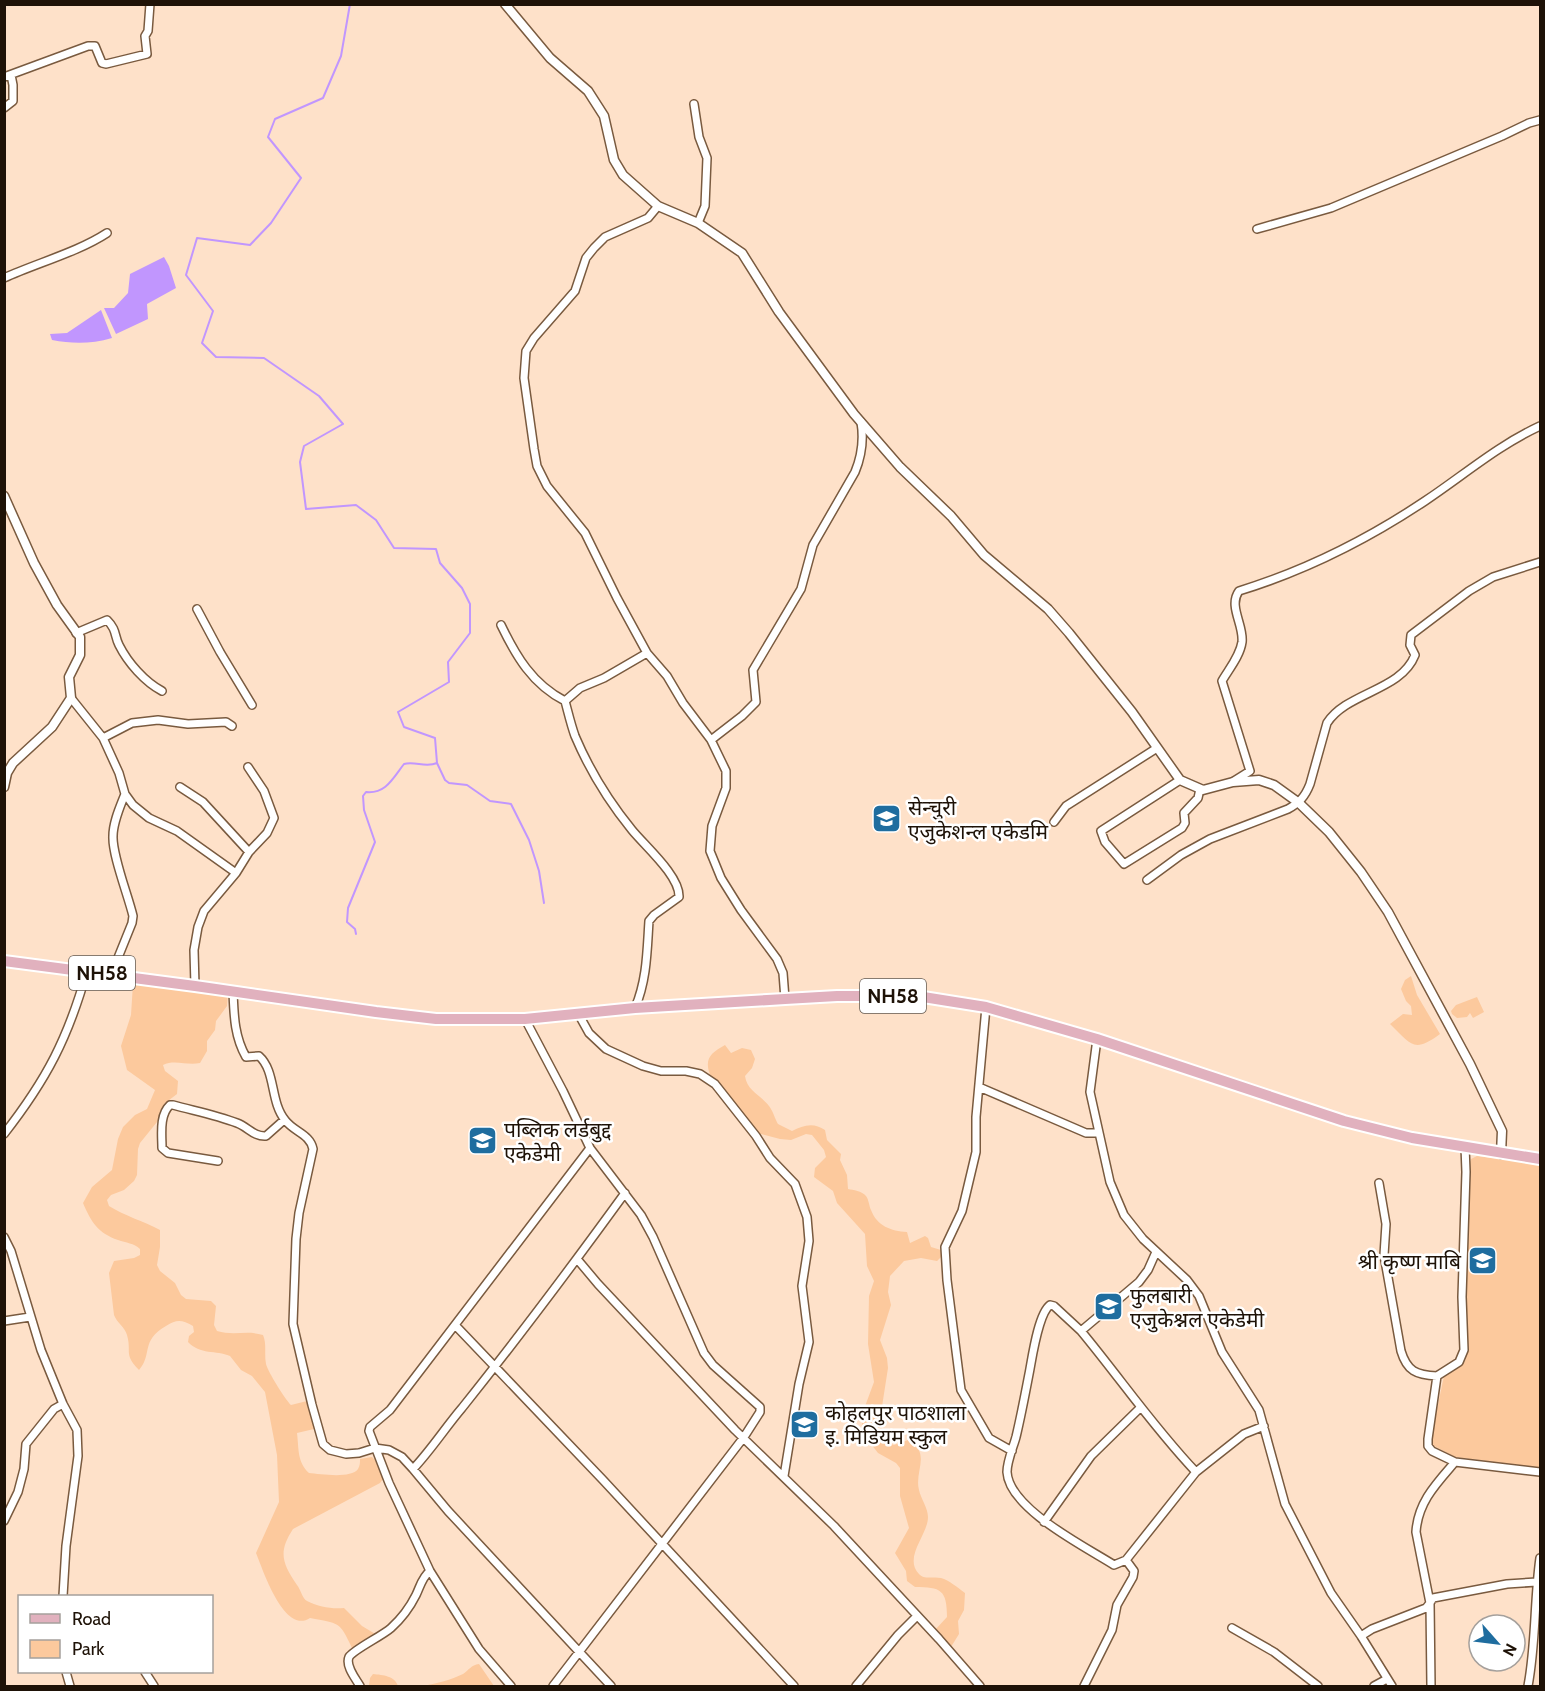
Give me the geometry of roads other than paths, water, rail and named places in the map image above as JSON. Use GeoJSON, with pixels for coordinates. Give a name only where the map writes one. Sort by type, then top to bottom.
{"type":"FeatureCollection","features":[{"type":"Feature","properties":{"kind":"main road","name":"NH58"},"geometry":{"type":"LineString","coordinates":[[4,961],[436,1019],[525,1019],[635,1008],[784,999],[837,996],[917,996],[986,1007],[1097,1039],[1344,1121],[1413,1138],[1540,1159]]}},
{"type":"Feature","properties":{"kind":"street"},"geometry":{"type":"LineString","coordinates":[[4,108],[13,101],[13,85],[8,76],[88,46],[95,46],[102,63],[106,64],[147,54],[144,36],[148,31],[150,4]]}},
{"type":"Feature","properties":{"kind":"street"},"geometry":{"type":"LineString","coordinates":[[505,4],[550,58],[588,91],[604,116],[614,160],[623,175],[658,206],[698,223],[742,253],[779,312],[861,422],[900,467],[951,516],[984,555],[1048,609],[1088,654],[1180,780],[1203,790],[1233,782],[1259,780],[1274,785],[1299,803],[1329,832],[1349,856],[1388,912],[1470,1064],[1502,1131],[1501,1154]]}},
{"type":"Feature","properties":{"kind":"street"},"geometry":{"type":"LineString","coordinates":[[694,104],[699,137],[707,158],[705,206],[698,223]]}},
{"type":"Feature","properties":{"kind":"street"},"geometry":{"type":"LineString","coordinates":[[1257,229],[1331,208],[1528,123],[1540,120]]}},
{"type":"Feature","properties":{"kind":"street"},"geometry":{"type":"LineString","coordinates":[[658,206],[648,218],[605,237],[586,258],[575,291],[534,338],[526,351],[524,378],[537,466],[547,486],[585,533],[647,653],[667,676],[683,703],[711,740],[726,771],[726,788],[712,826],[710,851],[721,878],[777,959],[783,973],[784,999]]}},
{"type":"Feature","properties":{"kind":"street"},"geometry":{"type":"LineString","coordinates":[[4,278],[73,249],[91,244],[107,234]]}},
{"type":"Feature","properties":{"kind":"street"},"geometry":{"type":"LineString","coordinates":[[711,740],[756,702],[753,670],[801,589],[813,545],[860,461],[864,438],[861,422]]}},
{"type":"Feature","properties":{"kind":"street"},"geometry":{"type":"LineString","coordinates":[[1233,782],[1250,771],[1222,681],[1242,643],[1234,602],[1239,591],[1315,562],[1375,531],[1427,500],[1478,461],[1540,426]]}},
{"type":"Feature","properties":{"kind":"street"},"geometry":{"type":"LineString","coordinates":[[5,501],[57,605],[80,637],[80,655],[69,677],[71,698],[103,738],[119,773],[125,794],[133,805],[149,818],[177,831],[236,873]]}},
{"type":"Feature","properties":{"kind":"street"},"geometry":{"type":"LineString","coordinates":[[1147,880],[1181,855],[1210,839],[1299,803],[1307,793],[1327,723],[1332,715],[1344,705],[1384,686],[1412,663],[1415,655],[1410,645],[1412,635],[1469,591],[1493,577],[1540,562]]}},
{"type":"Feature","properties":{"kind":"street"},"geometry":{"type":"LineString","coordinates":[[197,609],[252,705]]}},
{"type":"Feature","properties":{"kind":"street"},"geometry":{"type":"LineString","coordinates":[[76,633],[107,620],[114,627],[119,644],[128,659],[153,687],[162,691]]}},
{"type":"Feature","properties":{"kind":"street"},"geometry":{"type":"LineString","coordinates":[[501,625],[525,670],[543,687],[565,701],[574,733],[594,772],[627,823],[667,870],[679,891],[678,897],[649,921],[646,975],[635,1008]]}},
{"type":"Feature","properties":{"kind":"street"},"geometry":{"type":"LineString","coordinates":[[565,701],[580,688],[604,678],[647,653]]}},
{"type":"Feature","properties":{"kind":"street"},"geometry":{"type":"LineString","coordinates":[[4,787],[6,773],[13,763],[52,727],[71,698]]}},
{"type":"Feature","properties":{"kind":"street"},"geometry":{"type":"LineString","coordinates":[[103,738],[132,723],[158,720],[188,724],[226,722],[232,726]]}},
{"type":"Feature","properties":{"kind":"street"},"geometry":{"type":"LineString","coordinates":[[1054,822],[1066,806],[1157,748]]}},
{"type":"Feature","properties":{"kind":"street"},"geometry":{"type":"LineString","coordinates":[[198,986],[194,950],[198,927],[204,911],[236,873],[249,852],[267,833],[274,818],[264,790],[248,767]]}},
{"type":"Feature","properties":{"kind":"street"},"geometry":{"type":"LineString","coordinates":[[1180,780],[1101,831],[1105,842],[1124,864],[1182,828],[1185,823],[1184,813],[1198,798],[1200,789]]}},
{"type":"Feature","properties":{"kind":"street"},"geometry":{"type":"LineString","coordinates":[[180,788],[203,802],[249,852]]}},
{"type":"Feature","properties":{"kind":"street"},"geometry":{"type":"LineString","coordinates":[[111,975],[133,916],[112,836],[125,794]]}},
{"type":"Feature","properties":{"kind":"street"},"geometry":{"type":"LineString","coordinates":[[4,1134],[41,1084],[55,1059],[70,1024],[87,971]]}},
{"type":"Feature","properties":{"kind":"street"},"geometry":{"type":"LineString","coordinates":[[229,991],[241,1049],[246,1058],[259,1056],[265,1061],[284,1120],[311,1141],[313,1149],[298,1213],[293,1324],[323,1444],[330,1450],[346,1454],[375,1448],[389,1450],[402,1456],[448,1511],[610,1686]]}},
{"type":"Feature","properties":{"kind":"street"},"geometry":{"type":"LineString","coordinates":[[986,1007],[980,1087],[975,1117],[976,1152],[962,1211],[945,1247],[961,1390],[989,1438],[1012,1451]]}},
{"type":"Feature","properties":{"kind":"street"},"geometry":{"type":"LineString","coordinates":[[579,1015],[589,1033],[606,1049],[661,1071],[686,1071],[700,1074],[715,1084],[756,1136],[770,1158],[795,1184],[807,1217],[809,1240],[802,1286],[809,1341],[784,1476]]}},
{"type":"Feature","properties":{"kind":"street"},"geometry":{"type":"LineString","coordinates":[[525,1019],[590,1148],[641,1215],[654,1237],[704,1353],[713,1365],[759,1407],[758,1417],[744,1437],[553,1686]]}},
{"type":"Feature","properties":{"kind":"street"},"geometry":{"type":"LineString","coordinates":[[1097,1039],[1090,1092],[1110,1182],[1124,1215],[1156,1252],[1187,1280],[1198,1296],[1222,1352],[1259,1410],[1285,1504],[1331,1593],[1392,1686]]}},
{"type":"Feature","properties":{"kind":"street"},"geometry":{"type":"LineString","coordinates":[[980,1087],[1086,1133],[1099,1133]]}},
{"type":"Feature","properties":{"kind":"street"},"geometry":{"type":"LineString","coordinates":[[218,1161],[168,1153],[162,1149],[167,1107],[173,1105],[236,1122],[262,1137],[284,1120]]}},
{"type":"Feature","properties":{"kind":"street"},"geometry":{"type":"LineString","coordinates":[[1379,1184],[1386,1224],[1384,1255],[1401,1351],[1405,1363],[1413,1371],[1422,1375],[1437,1376],[1459,1362],[1464,1350],[1462,1297],[1466,1146]]}},
{"type":"Feature","properties":{"kind":"street"},"geometry":{"type":"LineString","coordinates":[[511,1686],[479,1649],[430,1571],[369,1435],[370,1427],[390,1410],[590,1148]]}},
{"type":"Feature","properties":{"kind":"street"},"geometry":{"type":"LineString","coordinates":[[414,1469],[432,1449],[625,1193]]}},
{"type":"Feature","properties":{"kind":"street"},"geometry":{"type":"LineString","coordinates":[[4,1237],[11,1251],[30,1317],[63,1404],[77,1430],[78,1456],[66,1546],[63,1595]]}},
{"type":"Feature","properties":{"kind":"street"},"geometry":{"type":"LineString","coordinates":[[1082,1331],[1139,1282],[1156,1252]]}},
{"type":"Feature","properties":{"kind":"street"},"geometry":{"type":"LineString","coordinates":[[577,1259],[762,1457],[834,1526],[980,1686]]}},
{"type":"Feature","properties":{"kind":"street"},"geometry":{"type":"LineString","coordinates":[[1196,1472],[1165,1440],[1082,1331],[1054,1306],[1050,1305],[1046,1308],[1039,1328],[1007,1469],[1008,1478],[1026,1507],[1044,1522],[1114,1565],[1126,1560],[1196,1472],[1244,1434],[1264,1426]]}},
{"type":"Feature","properties":{"kind":"street"},"geometry":{"type":"LineString","coordinates":[[4,1321],[30,1317]]}},
{"type":"Feature","properties":{"kind":"street"},"geometry":{"type":"LineString","coordinates":[[455,1325],[794,1686]]}},
{"type":"Feature","properties":{"kind":"street"},"geometry":{"type":"LineString","coordinates":[[1437,1376],[1428,1446],[1432,1451],[1455,1462],[1540,1472]]}},
{"type":"Feature","properties":{"kind":"street"},"geometry":{"type":"LineString","coordinates":[[4,1521],[18,1492],[24,1469],[26,1444],[54,1409],[63,1404]]}},
{"type":"Feature","properties":{"kind":"street"},"geometry":{"type":"LineString","coordinates":[[1044,1522],[1091,1456],[1140,1408]]}},
{"type":"Feature","properties":{"kind":"street"},"geometry":{"type":"LineString","coordinates":[[1431,1686],[1430,1603],[1416,1522],[1428,1495],[1455,1462]]}},
{"type":"Feature","properties":{"kind":"street"},"geometry":{"type":"LineString","coordinates":[[1528,1686],[1534,1642],[1540,1558]]}},
{"type":"Feature","properties":{"kind":"street"},"geometry":{"type":"LineString","coordinates":[[1084,1686],[1112,1630],[1117,1605],[1133,1577],[1134,1570],[1126,1560]]}},
{"type":"Feature","properties":{"kind":"street"},"geometry":{"type":"LineString","coordinates":[[360,1686],[348,1664],[349,1658],[358,1648],[381,1636],[399,1620],[416,1595],[425,1575],[430,1571]]}},
{"type":"Feature","properties":{"kind":"street"},"geometry":{"type":"LineString","coordinates":[[1361,1636],[1372,1629],[1426,1608],[1433,1598],[1507,1584],[1537,1582]]}},
{"type":"Feature","properties":{"kind":"street"},"geometry":{"type":"LineString","coordinates":[[856,1686],[898,1635],[917,1616]]}},
{"type":"Feature","properties":{"kind":"street"},"geometry":{"type":"LineString","coordinates":[[1232,1628],[1274,1652],[1318,1686]]}},
{"type":"Feature","properties":{"kind":"street"},"geometry":{"type":"LineString","coordinates":[[1374,1686],[1387,1679]]}},
{"type":"Feature","properties":{"kind":"waterway"},"geometry":{"type":"LineString","coordinates":[[350,4],[341,56],[323,98],[275,119],[268,137],[301,178],[271,223],[250,245],[197,238],[186,275],[213,311],[202,343],[216,357],[264,358],[319,396],[343,424],[304,446],[300,462],[306,509],[356,505],[376,520],[394,548],[436,549],[440,563],[462,588],[470,604],[470,633],[448,662],[449,682],[398,712],[404,727],[435,738],[437,763],[445,780],[449,783],[467,785],[490,801],[511,804],[529,840],[539,871],[544,903]]}},
{"type":"Feature","properties":{"kind":"waterway"},"geometry":{"type":"LineString","coordinates":[[356,934],[355,929],[347,922],[348,908],[375,842],[364,810],[363,796],[366,792],[384,788],[404,764],[437,763]]}},
{"type":"Feature","properties":{"kind":"place","name":"सेन्चुरी एजुकेशन्ल एकेडमि"},"geometry":{"type":"Point","coordinates":[887,819]}},
{"type":"Feature","properties":{"kind":"place","name":"पब्लिक लर्डबुद्द एकेडेमी"},"geometry":{"type":"Point","coordinates":[483,1141]}},
{"type":"Feature","properties":{"kind":"place","name":"श्री कृष्ण माबि"},"geometry":{"type":"Point","coordinates":[1482,1261]}},
{"type":"Feature","properties":{"kind":"place","name":"फुलबारी एजुकेश्नल एकेडेमी"},"geometry":{"type":"Point","coordinates":[1109,1307]}},
{"type":"Feature","properties":{"kind":"place","name":"कोहलपुर पाठशाला इ. मिडियम स्कुल"},"geometry":{"type":"Point","coordinates":[804,1424]}}]}
